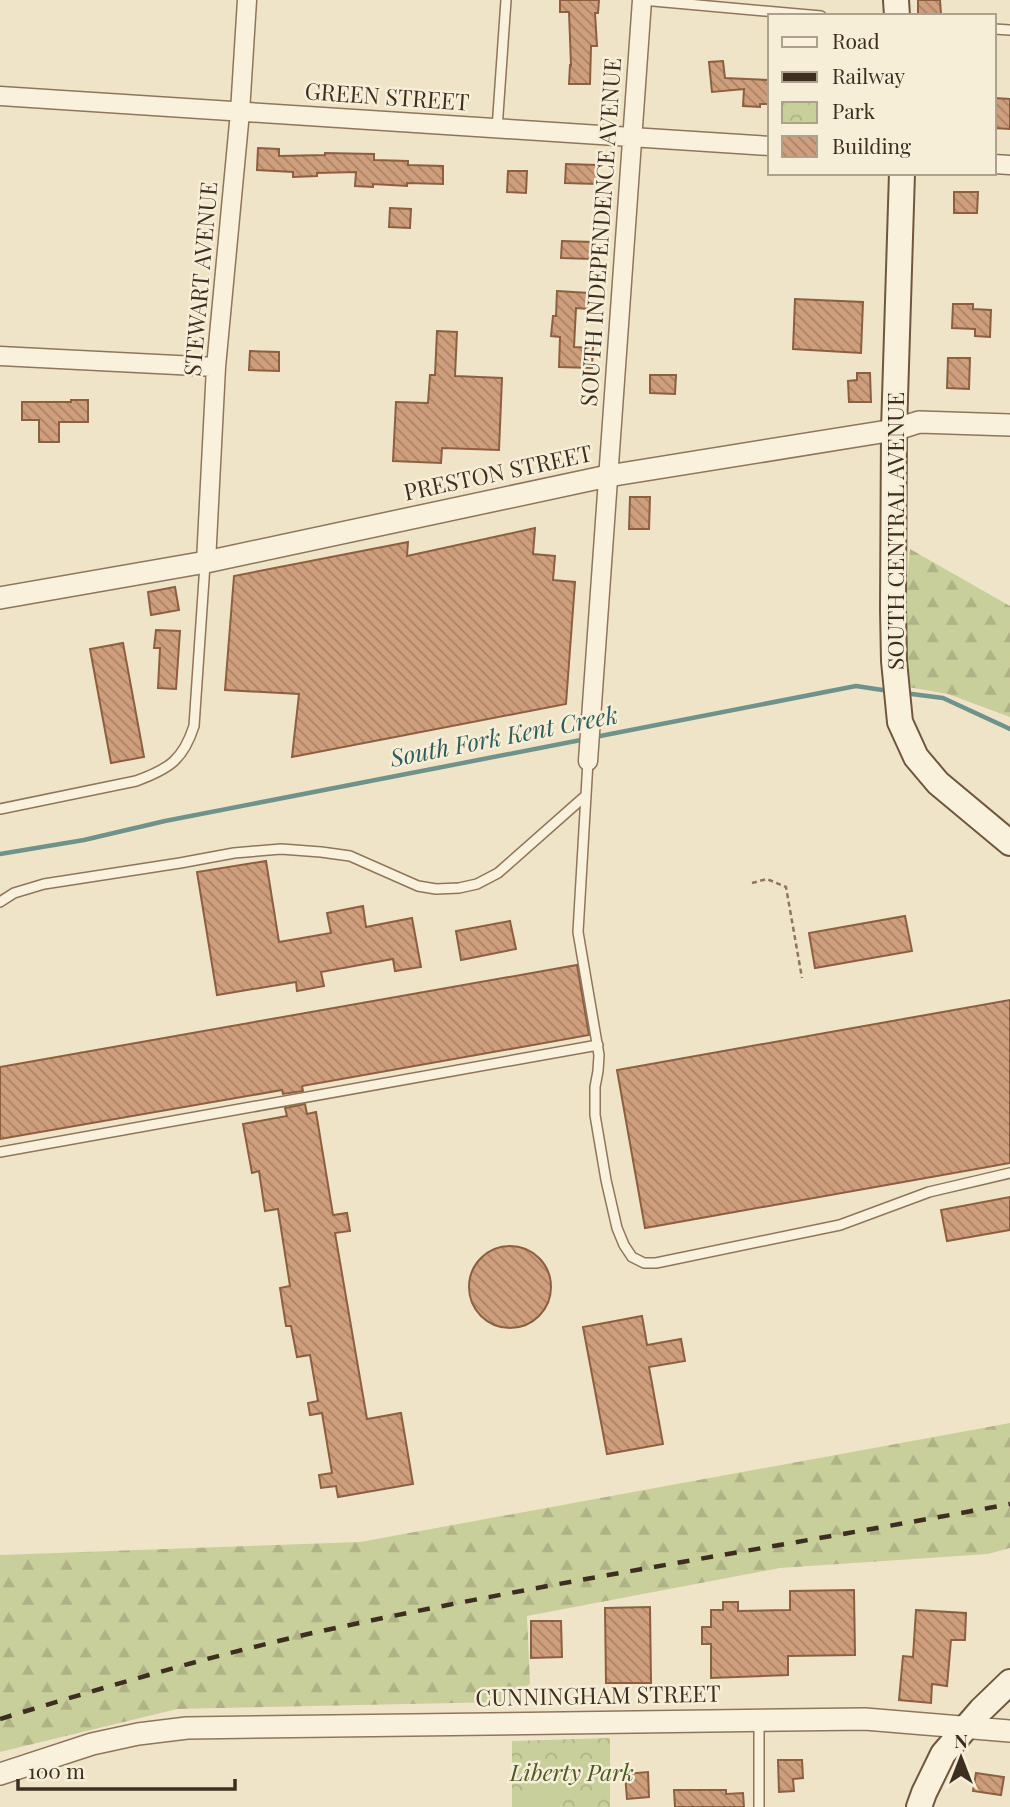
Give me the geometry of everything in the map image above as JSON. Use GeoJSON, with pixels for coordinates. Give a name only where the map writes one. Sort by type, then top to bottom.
{"type":"FeatureCollection","features":[{"type":"Feature","properties":{"kind":"main road","name":"SOUTH CENTRAL AVENUE"},"geometry":{"type":"LineString","coordinates":[[902,175],[894,430],[894,661],[900,722],[916,757],[938,783],[1010,843]]}},
{"type":"Feature","properties":{"kind":"main road"},"geometry":{"type":"LineString","coordinates":[[919,1807],[943,1755],[1010,1682]]}},
{"type":"Feature","properties":{"kind":"street","name":"STEWART AVENUE"},"geometry":{"type":"LineString","coordinates":[[206,562],[216,367],[240,112],[247,0]]}},
{"type":"Feature","properties":{"kind":"street","name":"SOUTH INDEPENDENCE AVENUE"},"geometry":{"type":"LineString","coordinates":[[588,761],[642,0]]}},
{"type":"Feature","properties":{"kind":"street","name":"GREEN STREET"},"geometry":{"type":"LineString","coordinates":[[0,96],[768,146]]}},
{"type":"Feature","properties":{"kind":"street"},"geometry":{"type":"LineString","coordinates":[[0,356],[216,367]]}},
{"type":"Feature","properties":{"kind":"street","name":"PRESTON STREET"},"geometry":{"type":"LineString","coordinates":[[0,598],[206,562],[608,476],[894,430],[919,422],[1010,425]]}},
{"type":"Feature","properties":{"kind":"street","name":"CUNNINGHAM STREET"},"geometry":{"type":"LineString","coordinates":[[0,1774],[92,1744],[138,1734],[187,1728],[865,1719],[1010,1731]]}},
{"type":"Feature","properties":{"kind":"lane"},"geometry":{"type":"LineString","coordinates":[[497,129],[506,0]]}},
{"type":"Feature","properties":{"kind":"lane"},"geometry":{"type":"LineString","coordinates":[[642,0],[799,14]]}},
{"type":"Feature","properties":{"kind":"lane"},"geometry":{"type":"LineString","coordinates":[[0,809],[158,774],[174,762],[188,746],[194,726],[206,562]]}},
{"type":"Feature","properties":{"kind":"lane"},"geometry":{"type":"LineString","coordinates":[[588,761],[578,932],[598,1045],[594,1102],[606,1180],[617,1228],[632,1257],[644,1263],[656,1263],[840,1224],[929,1192],[1010,1173]]}},
{"type":"Feature","properties":{"kind":"lane"},"geometry":{"type":"LineString","coordinates":[[0,902],[14,893],[44,884],[234,853],[281,849],[350,856],[418,886],[436,889],[459,888],[477,884],[498,873],[584,797]]}},
{"type":"Feature","properties":{"kind":"lane"},"geometry":{"type":"LineString","coordinates":[[0,1152],[598,1045]]}},
{"type":"Feature","properties":{"kind":"lane"},"geometry":{"type":"LineString","coordinates":[[759,1721],[759,1807]]}},
{"type":"Feature","properties":{"kind":"path"},"geometry":{"type":"LineString","coordinates":[[752,883],[767,879],[786,887],[802,978]]}},
{"type":"Feature","properties":{"kind":"green space"},"geometry":{"type":"Polygon","coordinates":[[[910,549],[1010,606],[1010,717],[948,694],[908,687],[906,618],[910,549]]]}},
{"type":"Feature","properties":{"kind":"green space"},"geometry":{"type":"Polygon","coordinates":[[[1010,1423],[1010,1548],[988,1554],[780,1568],[527,1616],[530,1684],[503,1702],[177,1709],[0,1752],[0,1555],[360,1542],[1010,1423]]]}},
{"type":"Feature","properties":{"kind":"green space","name":"Liberty Park"},"geometry":{"type":"Polygon","coordinates":[[[610,1738],[610,1807],[512,1807],[512,1741],[610,1738]]]}},
{"type":"Feature","properties":{"kind":"green space"},"geometry":{"type":"Polygon","coordinates":[[[562,1765],[563,1807],[526,1807],[525,1766],[562,1765]]]}},
{"type":"Feature","properties":{"kind":"building"},"geometry":{"type":"Polygon","coordinates":[[[560,0],[599,0],[598,13],[595,13],[597,46],[591,46],[590,84],[569,84],[569,12],[560,12],[560,0]]]}},
{"type":"Feature","properties":{"kind":"building"},"geometry":{"type":"Polygon","coordinates":[[[918,0],[940,0],[941,14],[918,14],[918,0]]]}},
{"type":"Feature","properties":{"kind":"building"},"geometry":{"type":"Polygon","coordinates":[[[723,61],[725,78],[768,80],[768,104],[760,104],[760,107],[743,106],[744,89],[712,92],[709,62],[723,61]]]}},
{"type":"Feature","properties":{"kind":"building"},"geometry":{"type":"Polygon","coordinates":[[[996,98],[1010,99],[1010,129],[996,128],[996,98]]]}},
{"type":"Feature","properties":{"kind":"building"},"geometry":{"type":"Polygon","coordinates":[[[258,148],[279,149],[279,156],[374,154],[374,160],[443,166],[443,184],[355,186],[356,172],[293,177],[293,172],[257,170],[258,148]]]}},
{"type":"Feature","properties":{"kind":"building"},"geometry":{"type":"Polygon","coordinates":[[[566,164],[598,165],[597,184],[565,183],[566,164]]]}},
{"type":"Feature","properties":{"kind":"building"},"geometry":{"type":"Polygon","coordinates":[[[508,171],[527,171],[526,193],[507,192],[508,171]]]}},
{"type":"Feature","properties":{"kind":"building"},"geometry":{"type":"Polygon","coordinates":[[[954,192],[978,192],[977,213],[954,213],[954,192]]]}},
{"type":"Feature","properties":{"kind":"building"},"geometry":{"type":"Polygon","coordinates":[[[390,208],[411,209],[410,228],[389,227],[390,208]]]}},
{"type":"Feature","properties":{"kind":"building"},"geometry":{"type":"Polygon","coordinates":[[[562,241],[592,242],[592,259],[561,258],[562,241]]]}},
{"type":"Feature","properties":{"kind":"building"},"geometry":{"type":"Polygon","coordinates":[[[557,291],[589,293],[588,309],[576,308],[574,347],[593,348],[592,368],[559,367],[560,337],[551,336],[553,316],[556,316],[557,291]]]}},
{"type":"Feature","properties":{"kind":"building"},"geometry":{"type":"Polygon","coordinates":[[[795,299],[863,302],[861,353],[793,349],[795,299]]]}},
{"type":"Feature","properties":{"kind":"building"},"geometry":{"type":"Polygon","coordinates":[[[953,304],[973,304],[973,309],[991,310],[990,337],[975,336],[975,329],[952,328],[953,304]]]}},
{"type":"Feature","properties":{"kind":"building"},"geometry":{"type":"Polygon","coordinates":[[[437,331],[457,332],[455,376],[502,378],[499,450],[442,448],[441,463],[393,461],[396,402],[428,403],[430,375],[435,375],[437,331]]]}},
{"type":"Feature","properties":{"kind":"building"},"geometry":{"type":"Polygon","coordinates":[[[250,351],[279,352],[279,371],[249,370],[250,351]]]}},
{"type":"Feature","properties":{"kind":"building"},"geometry":{"type":"Polygon","coordinates":[[[948,358],[970,358],[969,389],[947,388],[948,358]]]}},
{"type":"Feature","properties":{"kind":"building"},"geometry":{"type":"Polygon","coordinates":[[[857,373],[870,373],[871,402],[849,402],[848,381],[857,380],[857,373]]]}},
{"type":"Feature","properties":{"kind":"building"},"geometry":{"type":"Polygon","coordinates":[[[650,375],[676,375],[675,394],[650,393],[650,375]]]}},
{"type":"Feature","properties":{"kind":"building"},"geometry":{"type":"Polygon","coordinates":[[[88,400],[88,422],[59,422],[59,442],[39,442],[39,420],[22,420],[22,402],[88,400]]]}},
{"type":"Feature","properties":{"kind":"building"},"geometry":{"type":"Polygon","coordinates":[[[630,497],[650,497],[649,529],[629,529],[630,497]]]}},
{"type":"Feature","properties":{"kind":"building"},"geometry":{"type":"Polygon","coordinates":[[[535,528],[533,554],[555,556],[553,580],[575,582],[566,704],[292,757],[299,694],[225,690],[234,576],[408,542],[407,556],[535,528]]]}},
{"type":"Feature","properties":{"kind":"building"},"geometry":{"type":"Polygon","coordinates":[[[175,587],[179,610],[151,615],[148,592],[175,587]]]}},
{"type":"Feature","properties":{"kind":"building"},"geometry":{"type":"Polygon","coordinates":[[[156,630],[180,631],[176,689],[158,688],[160,648],[154,648],[156,630]]]}},
{"type":"Feature","properties":{"kind":"building"},"geometry":{"type":"Polygon","coordinates":[[[123,643],[144,757],[111,763],[90,649],[123,643]]]}},
{"type":"Feature","properties":{"kind":"building"},"geometry":{"type":"Polygon","coordinates":[[[266,861],[279,942],[331,933],[327,913],[363,906],[366,927],[412,918],[421,967],[395,971],[393,959],[321,972],[324,986],[297,991],[296,982],[217,995],[197,872],[266,861]]]}},
{"type":"Feature","properties":{"kind":"building"},"geometry":{"type":"Polygon","coordinates":[[[905,916],[912,951],[815,968],[809,933],[905,916]]]}},
{"type":"Feature","properties":{"kind":"building"},"geometry":{"type":"Polygon","coordinates":[[[510,921],[516,949],[461,960],[456,931],[510,921]]]}},
{"type":"Feature","properties":{"kind":"building"},"geometry":{"type":"Polygon","coordinates":[[[577,965],[589,1035],[302,1086],[303,1091],[283,1094],[282,1090],[0,1139],[0,1067],[577,965]]]}},
{"type":"Feature","properties":{"kind":"building"},"geometry":{"type":"Polygon","coordinates":[[[1010,1000],[1010,1163],[645,1228],[617,1070],[1010,1000]]]}},
{"type":"Feature","properties":{"kind":"building"},"geometry":{"type":"Polygon","coordinates":[[[305,1104],[307,1114],[316,1112],[333,1215],[347,1213],[350,1231],[335,1233],[367,1419],[401,1413],[413,1484],[338,1497],[336,1486],[321,1488],[319,1475],[332,1473],[322,1413],[310,1415],[308,1403],[318,1401],[310,1355],[297,1357],[291,1326],[286,1326],[280,1288],[290,1286],[278,1209],[265,1211],[259,1171],[252,1173],[243,1124],[287,1116],[285,1108],[305,1104]]]}},
{"type":"Feature","properties":{"kind":"building"},"geometry":{"type":"Polygon","coordinates":[[[1010,1197],[1010,1230],[947,1241],[941,1210],[1010,1197]]]}},
{"type":"Feature","properties":{"kind":"building"},"geometry":{"type":"Polygon","coordinates":[[[502,1246],[518,1246],[533,1253],[544,1264],[551,1279],[548,1303],[539,1316],[518,1328],[502,1328],[487,1321],[476,1310],[469,1295],[469,1279],[476,1264],[487,1253],[502,1246]]]}},
{"type":"Feature","properties":{"kind":"building"},"geometry":{"type":"Polygon","coordinates":[[[642,1316],[647,1345],[681,1339],[685,1361],[649,1367],[663,1444],[607,1454],[583,1327],[642,1316]]]}},
{"type":"Feature","properties":{"kind":"building"},"geometry":{"type":"Polygon","coordinates":[[[854,1590],[855,1655],[788,1656],[788,1675],[711,1678],[711,1644],[702,1644],[702,1627],[711,1627],[711,1610],[723,1610],[723,1602],[738,1602],[738,1611],[790,1610],[790,1591],[854,1590]]]}},
{"type":"Feature","properties":{"kind":"building"},"geometry":{"type":"Polygon","coordinates":[[[650,1607],[651,1683],[606,1683],[605,1608],[650,1607]]]}},
{"type":"Feature","properties":{"kind":"building"},"geometry":{"type":"Polygon","coordinates":[[[916,1610],[966,1613],[965,1640],[951,1640],[947,1686],[932,1684],[931,1703],[899,1700],[903,1656],[913,1657],[916,1610]]]}},
{"type":"Feature","properties":{"kind":"building"},"geometry":{"type":"Polygon","coordinates":[[[531,1621],[561,1621],[562,1657],[531,1658],[531,1621]]]}},
{"type":"Feature","properties":{"kind":"building"},"geometry":{"type":"Polygon","coordinates":[[[778,1760],[802,1760],[803,1778],[793,1779],[794,1791],[779,1792],[778,1760]]]}},
{"type":"Feature","properties":{"kind":"building"},"geometry":{"type":"Polygon","coordinates":[[[648,1772],[649,1797],[627,1799],[625,1774],[648,1772]]]}},
{"type":"Feature","properties":{"kind":"building"},"geometry":{"type":"Polygon","coordinates":[[[976,1773],[1004,1777],[1001,1795],[973,1791],[976,1773]]]}},
{"type":"Feature","properties":{"kind":"building"},"geometry":{"type":"Polygon","coordinates":[[[674,1790],[726,1790],[726,1794],[743,1793],[744,1807],[675,1807],[674,1790]]]}},
{"type":"Feature","properties":{"kind":"waterway","name":"South Fork Kent Creek"},"geometry":{"type":"LineString","coordinates":[[595,737],[856,686],[889,691]]}},
{"type":"Feature","properties":{"kind":"waterway","name":"South Fork Kent Creek"},"geometry":{"type":"LineString","coordinates":[[904,693],[943,698],[1010,729]]}},
{"type":"Feature","properties":{"kind":"waterway","name":"South Fork Kent Creek"},"geometry":{"type":"LineString","coordinates":[[0,854],[84,840],[165,821],[586,739]]}},
{"type":"Feature","properties":{"kind":"railway"},"geometry":{"type":"LineString","coordinates":[[0,1719],[158,1672],[317,1632],[576,1581],[1010,1504]]}}]}
